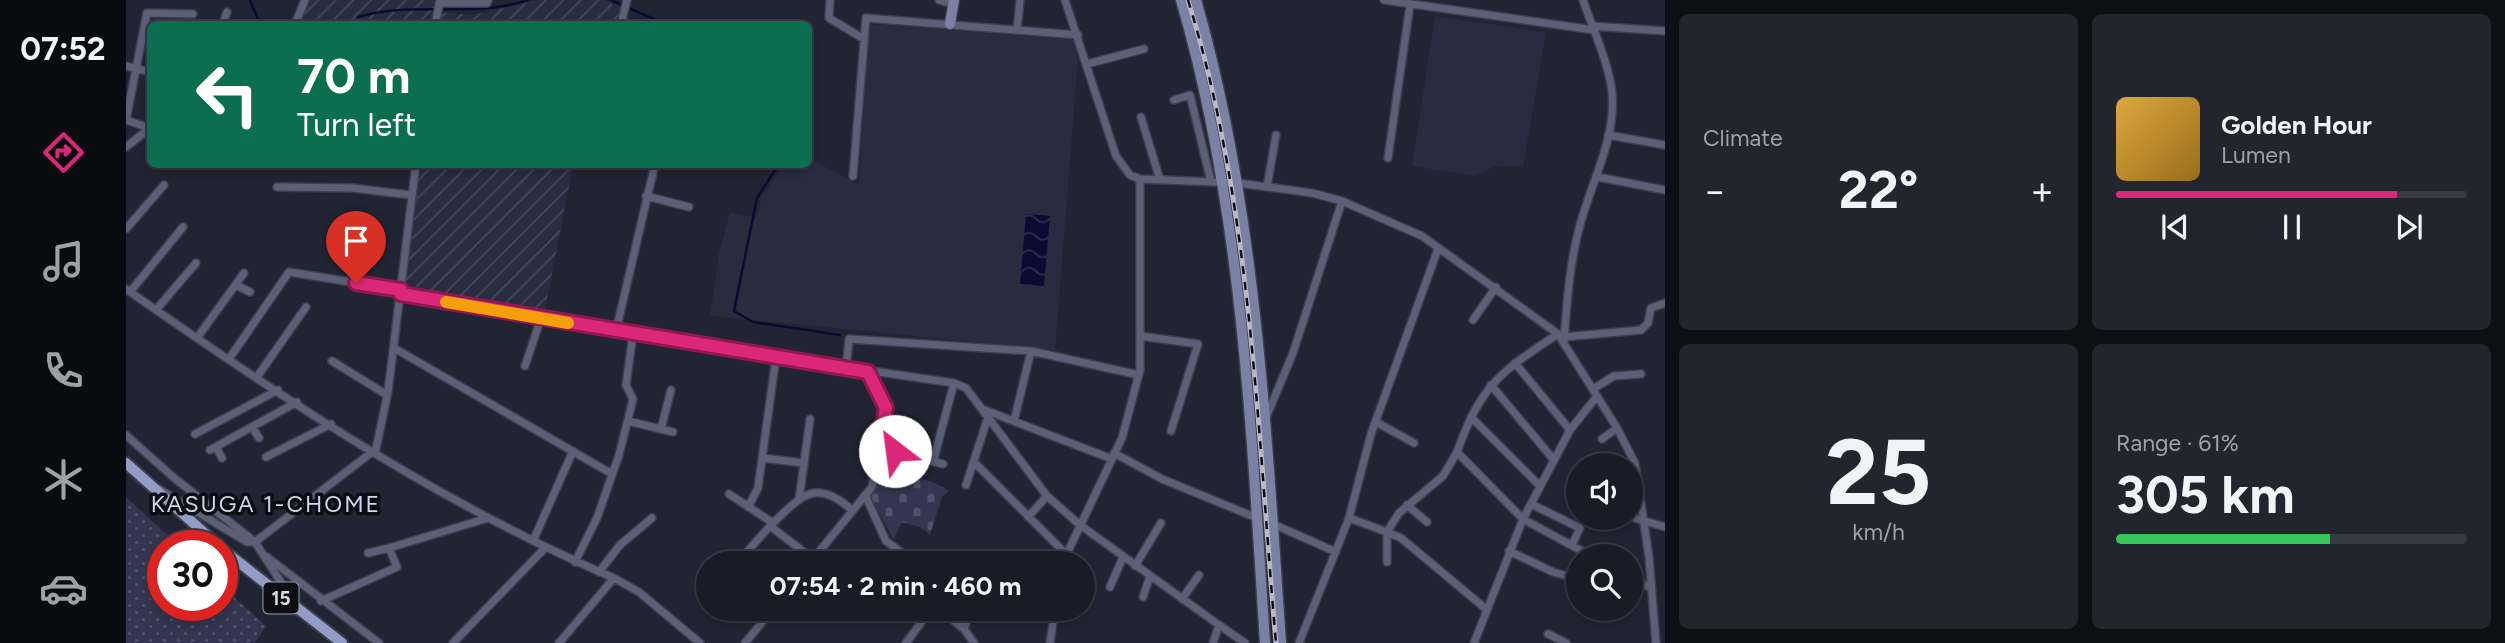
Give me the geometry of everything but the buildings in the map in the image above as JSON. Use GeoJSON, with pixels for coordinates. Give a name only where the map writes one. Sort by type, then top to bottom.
{"type":"FeatureCollection","features":[{"type":"Feature","properties":{"kind":"main road","name":"15"},"geometry":{"type":"LineString","coordinates":[[126,463],[200,530]]}},
{"type":"Feature","properties":{"kind":"main road","name":"15"},"geometry":{"type":"LineString","coordinates":[[238,562],[342,643]]}},
{"type":"Feature","properties":{"kind":"street"},"geometry":{"type":"LineString","coordinates":[[296,21],[305,0]]}},
{"type":"Feature","properties":{"kind":"street"},"geometry":{"type":"LineString","coordinates":[[436,21],[440,2],[487,3],[488,0]]}},
{"type":"Feature","properties":{"kind":"street"},"geometry":{"type":"LineString","coordinates":[[622,21],[627,0]]}},
{"type":"Feature","properties":{"kind":"street"},"geometry":{"type":"LineString","coordinates":[[830,0],[829,18],[864,39]]}},
{"type":"Feature","properties":{"kind":"street"},"geometry":{"type":"LineString","coordinates":[[939,0],[954,2],[950,24]]}},
{"type":"Feature","properties":{"kind":"street"},"geometry":{"type":"LineString","coordinates":[[1017,30],[1020,0]]}},
{"type":"Feature","properties":{"kind":"street"},"geometry":{"type":"LineString","coordinates":[[1065,0],[1116,156],[1130,175],[1140,179],[1238,183],[1267,187],[1342,201],[1386,217],[1422,236],[1562,338],[1617,428],[1634,463],[1644,523],[1656,643],[1665,642]]}},
{"type":"Feature","properties":{"kind":"street"},"geometry":{"type":"LineString","coordinates":[[1181,0],[1198,58],[1223,183],[1248,393],[1265,643]]}},
{"type":"Feature","properties":{"kind":"street"},"geometry":{"type":"LineString","coordinates":[[1196,0],[1238,183],[1265,420],[1281,643]]}},
{"type":"Feature","properties":{"kind":"street"},"geometry":{"type":"LineString","coordinates":[[1384,0],[1593,28],[1665,31]]}},
{"type":"Feature","properties":{"kind":"street"},"geometry":{"type":"LineString","coordinates":[[1562,338],[1574,252],[1583,215],[1598,177],[1608,135],[1612,90],[1583,0]]}},
{"type":"Feature","properties":{"kind":"street"},"geometry":{"type":"LineString","coordinates":[[1388,158],[1410,5]]}},
{"type":"Feature","properties":{"kind":"street"},"geometry":{"type":"LineString","coordinates":[[224,21],[227,12]]}},
{"type":"Feature","properties":{"kind":"street"},"geometry":{"type":"LineString","coordinates":[[147,127],[126,120],[147,13],[193,14]]}},
{"type":"Feature","properties":{"kind":"street"},"geometry":{"type":"LineString","coordinates":[[853,176],[866,18],[1078,35]]}},
{"type":"Feature","properties":{"kind":"street"},"geometry":{"type":"LineString","coordinates":[[1087,64],[1144,49]]}},
{"type":"Feature","properties":{"kind":"street"},"geometry":{"type":"LineString","coordinates":[[126,66],[147,71]]}},
{"type":"Feature","properties":{"kind":"street"},"geometry":{"type":"LineString","coordinates":[[1174,100],[1189,95],[1211,182]]}},
{"type":"Feature","properties":{"kind":"street"},"geometry":{"type":"LineString","coordinates":[[1141,117],[1160,180]]}},
{"type":"Feature","properties":{"kind":"street"},"geometry":{"type":"LineString","coordinates":[[126,147],[147,130]]}},
{"type":"Feature","properties":{"kind":"street"},"geometry":{"type":"LineString","coordinates":[[1267,187],[1276,135]]}},
{"type":"Feature","properties":{"kind":"street"},"geometry":{"type":"LineString","coordinates":[[1608,135],[1665,145]]}},
{"type":"Feature","properties":{"kind":"street"},"geometry":{"type":"LineString","coordinates":[[150,485],[175,496],[247,542],[255,542],[373,451],[387,395],[415,168]]}},
{"type":"Feature","properties":{"kind":"street"},"geometry":{"type":"LineString","coordinates":[[616,331],[653,168]]}},
{"type":"Feature","properties":{"kind":"street"},"geometry":{"type":"LineString","coordinates":[[1598,177],[1665,190]]}},
{"type":"Feature","properties":{"kind":"street"},"geometry":{"type":"LineString","coordinates":[[1067,551],[1113,456],[1139,375],[1140,179]]}},
{"type":"Feature","properties":{"kind":"street"},"geometry":{"type":"LineString","coordinates":[[126,229],[164,185]]}},
{"type":"Feature","properties":{"kind":"street"},"geometry":{"type":"LineString","coordinates":[[277,187],[352,188],[411,195]]}},
{"type":"Feature","properties":{"kind":"street"},"geometry":{"type":"LineString","coordinates":[[646,197],[689,207]]}},
{"type":"Feature","properties":{"kind":"street"},"geometry":{"type":"LineString","coordinates":[[1265,420],[1293,353],[1342,201]]}},
{"type":"Feature","properties":{"kind":"street"},"geometry":{"type":"LineString","coordinates":[[183,227],[128,290],[197,338],[373,451],[488,518],[639,592],[700,643]]}},
{"type":"Feature","properties":{"kind":"street"},"geometry":{"type":"LineString","coordinates":[[1299,643],[1349,518],[1376,422],[1438,249]]}},
{"type":"Feature","properties":{"kind":"street"},"geometry":{"type":"LineString","coordinates":[[156,310],[195,263]]}},
{"type":"Feature","properties":{"kind":"street"},"geometry":{"type":"LineString","coordinates":[[229,359],[289,272],[633,334],[846,369],[954,383],[966,388],[1047,496],[1080,525],[1135,566],[1245,643]]}},
{"type":"Feature","properties":{"kind":"street"},"geometry":{"type":"LineString","coordinates":[[197,338],[244,273]]}},
{"type":"Feature","properties":{"kind":"street"},"geometry":{"type":"LineString","coordinates":[[236,285],[250,292]]}},
{"type":"Feature","properties":{"kind":"street"},"geometry":{"type":"LineString","coordinates":[[1473,320],[1496,288]]}},
{"type":"Feature","properties":{"kind":"street"},"geometry":{"type":"LineString","coordinates":[[1387,562],[1387,532],[1407,505],[1443,475],[1457,452],[1471,416],[1491,385],[1515,363],[1562,338],[1640,330],[1648,323],[1651,308],[1665,303]]}},
{"type":"Feature","properties":{"kind":"street"},"geometry":{"type":"LineString","coordinates":[[257,376],[306,307]]}},
{"type":"Feature","properties":{"kind":"street"},"geometry":{"type":"LineString","coordinates":[[525,366],[541,318]]}},
{"type":"Feature","properties":{"kind":"street"},"geometry":{"type":"LineString","coordinates":[[575,562],[597,518],[628,421],[633,399],[626,385],[633,334]]}},
{"type":"Feature","properties":{"kind":"street"},"geometry":{"type":"LineString","coordinates":[[1140,336],[1198,344],[1171,431]]}},
{"type":"Feature","properties":{"kind":"street"},"geometry":{"type":"LineString","coordinates":[[846,369],[849,339],[1031,351],[1139,375]]}},
{"type":"Feature","properties":{"kind":"street"},"geometry":{"type":"LineString","coordinates":[[394,348],[612,474]]}},
{"type":"Feature","properties":{"kind":"street"},"geometry":{"type":"LineString","coordinates":[[1014,421],[1031,351]]}},
{"type":"Feature","properties":{"kind":"street"},"geometry":{"type":"LineString","coordinates":[[748,507],[758,488],[776,357]]}},
{"type":"Feature","properties":{"kind":"street"},"geometry":{"type":"LineString","coordinates":[[332,361],[387,395]]}},
{"type":"Feature","properties":{"kind":"street"},"geometry":{"type":"LineString","coordinates":[[1515,363],[1570,430]]}},
{"type":"Feature","properties":{"kind":"street"},"geometry":{"type":"LineString","coordinates":[[819,551],[872,487],[886,408],[868,372]]}},
{"type":"Feature","properties":{"kind":"street"},"geometry":{"type":"LineString","coordinates":[[1474,643],[1523,519],[1570,430],[1595,392],[1614,376],[1641,374]]}},
{"type":"Feature","properties":{"kind":"street"},"geometry":{"type":"LineString","coordinates":[[933,461],[954,383]]}},
{"type":"Feature","properties":{"kind":"street"},"geometry":{"type":"LineString","coordinates":[[1491,385],[1554,460]]}},
{"type":"Feature","properties":{"kind":"street"},"geometry":{"type":"LineString","coordinates":[[195,434],[278,390]]}},
{"type":"Feature","properties":{"kind":"street"},"geometry":{"type":"LineString","coordinates":[[661,429],[671,390]]}},
{"type":"Feature","properties":{"kind":"street"},"geometry":{"type":"LineString","coordinates":[[222,458],[213,449],[297,402]]}},
{"type":"Feature","properties":{"kind":"street"},"geometry":{"type":"LineString","coordinates":[[982,409],[1113,456],[1256,518]]}},
{"type":"Feature","properties":{"kind":"street"},"geometry":{"type":"LineString","coordinates":[[1471,416],[1540,486]]}},
{"type":"Feature","properties":{"kind":"street"},"geometry":{"type":"LineString","coordinates":[[966,485],[988,417]]}},
{"type":"Feature","properties":{"kind":"street"},"geometry":{"type":"LineString","coordinates":[[799,500],[810,419]]}},
{"type":"Feature","properties":{"kind":"street"},"geometry":{"type":"LineString","coordinates":[[628,421],[673,432]]}},
{"type":"Feature","properties":{"kind":"street"},"geometry":{"type":"LineString","coordinates":[[1376,422],[1414,443]]}},
{"type":"Feature","properties":{"kind":"street"},"geometry":{"type":"LineString","coordinates":[[266,457],[331,424]]}},
{"type":"Feature","properties":{"kind":"street"},"geometry":{"type":"LineString","coordinates":[[252,427],[260,438]]}},
{"type":"Feature","properties":{"kind":"street"},"geometry":{"type":"LineString","coordinates":[[1602,439],[1617,428]]}},
{"type":"Feature","properties":{"kind":"street"},"geometry":{"type":"LineString","coordinates":[[126,435],[173,477],[255,542],[302,614]]}},
{"type":"Feature","properties":{"kind":"street"},"geometry":{"type":"LineString","coordinates":[[879,447],[943,464]]}},
{"type":"Feature","properties":{"kind":"street"},"geometry":{"type":"LineString","coordinates":[[533,541],[573,451]]}},
{"type":"Feature","properties":{"kind":"street"},"geometry":{"type":"LineString","coordinates":[[1457,452],[1523,519],[1570,544]]}},
{"type":"Feature","properties":{"kind":"street"},"geometry":{"type":"LineString","coordinates":[[762,458],[804,463]]}},
{"type":"Feature","properties":{"kind":"street"},"geometry":{"type":"LineString","coordinates":[[974,462],[1062,551]]}},
{"type":"Feature","properties":{"kind":"street"},"geometry":{"type":"LineString","coordinates":[[748,551],[799,500],[824,491],[834,494],[852,510]]}},
{"type":"Feature","properties":{"kind":"street"},"geometry":{"type":"LineString","coordinates":[[729,494],[771,525],[800,551]]}},
{"type":"Feature","properties":{"kind":"street"},"geometry":{"type":"LineString","coordinates":[[865,495],[886,541],[900,551]]}},
{"type":"Feature","properties":{"kind":"street"},"geometry":{"type":"LineString","coordinates":[[1028,517],[1047,496]]}},
{"type":"Feature","properties":{"kind":"street"},"geometry":{"type":"LineString","coordinates":[[1531,503],[1580,528],[1572,544]]}},
{"type":"Feature","properties":{"kind":"street"},"geometry":{"type":"LineString","coordinates":[[1407,505],[1427,522]]}},
{"type":"Feature","properties":{"kind":"street"},"geometry":{"type":"LineString","coordinates":[[368,553],[488,518]]}},
{"type":"Feature","properties":{"kind":"street"},"geometry":{"type":"LineString","coordinates":[[599,572],[620,545],[652,518]]}},
{"type":"Feature","properties":{"kind":"street"},"geometry":{"type":"LineString","coordinates":[[1349,518],[1401,538],[1486,609]]}},
{"type":"Feature","properties":{"kind":"street"},"geometry":{"type":"LineString","coordinates":[[1135,566],[1161,523]]}},
{"type":"Feature","properties":{"kind":"street"},"geometry":{"type":"LineString","coordinates":[[1644,523],[1665,527]]}},
{"type":"Feature","properties":{"kind":"street"},"geometry":{"type":"LineString","coordinates":[[1273,524],[1336,552]]}},
{"type":"Feature","properties":{"kind":"street"},"geometry":{"type":"LineString","coordinates":[[321,601],[397,567],[389,548]]}},
{"type":"Feature","properties":{"kind":"street"},"geometry":{"type":"LineString","coordinates":[[453,643],[545,548]]}},
{"type":"Feature","properties":{"kind":"street"},"geometry":{"type":"LineString","coordinates":[[1510,551],[1566,576]]}},
{"type":"Feature","properties":{"kind":"street"},"geometry":{"type":"LineString","coordinates":[[263,554],[379,643]]}},
{"type":"Feature","properties":{"kind":"street"},"geometry":{"type":"LineString","coordinates":[[1110,587],[1124,557]]}},
{"type":"Feature","properties":{"kind":"street"},"geometry":{"type":"LineString","coordinates":[[1182,599],[1199,575]]}},
{"type":"Feature","properties":{"kind":"street"},"geometry":{"type":"LineString","coordinates":[[1143,597],[1150,576]]}},
{"type":"Feature","properties":{"kind":"street"},"geometry":{"type":"LineString","coordinates":[[565,641],[614,578]]}},
{"type":"Feature","properties":{"kind":"street"},"geometry":{"type":"LineString","coordinates":[[1643,584],[1651,588]]}},
{"type":"Feature","properties":{"kind":"street"},"geometry":{"type":"LineString","coordinates":[[745,643],[763,621]]}},
{"type":"Feature","properties":{"kind":"street"},"geometry":{"type":"LineString","coordinates":[[906,643],[923,621]]}},
{"type":"Feature","properties":{"kind":"street"},"geometry":{"type":"LineString","coordinates":[[954,621],[974,643]]}},
{"type":"Feature","properties":{"kind":"street"},"geometry":{"type":"LineString","coordinates":[[964,629],[967,621]]}},
{"type":"Feature","properties":{"kind":"street"},"geometry":{"type":"LineString","coordinates":[[1050,643],[1053,621]]}},
{"type":"Feature","properties":{"kind":"street"},"geometry":{"type":"LineString","coordinates":[[1213,643],[1219,625]]}},
{"type":"Feature","properties":{"kind":"street"},"geometry":{"type":"LineString","coordinates":[[1548,634],[1566,643]]}},
{"type":"Feature","properties":{"kind":"shaded area"},"geometry":{"type":"Polygon","coordinates":[[[309,0],[436,0],[435,12],[473,15],[537,0],[603,0],[622,8],[616,21],[300,21],[309,0]]]}},
{"type":"Feature","properties":{"kind":"shaded area"},"geometry":{"type":"Polygon","coordinates":[[[1435,16],[1546,32],[1523,167],[1495,166],[1475,176],[1412,166],[1435,16]]]}},
{"type":"Feature","properties":{"kind":"shaded area"},"geometry":{"type":"Polygon","coordinates":[[[869,24],[1075,40],[1078,59],[1055,350],[710,316],[719,254],[730,212],[756,218],[762,197],[782,168],[812,168],[812,160],[859,185],[869,24]]]}},
{"type":"Feature","properties":{"kind":"shaded area"},"geometry":{"type":"Polygon","coordinates":[[[421,168],[572,168],[544,315],[405,288],[421,168]]]}},
{"type":"Feature","properties":{"kind":"green space"},"geometry":{"type":"Polygon","coordinates":[[[882,468],[933,482],[949,491],[942,497],[930,535],[920,527],[901,522],[894,540],[869,495],[876,489],[882,468]]]}},
{"type":"Feature","properties":{"kind":"green space"},"geometry":{"type":"Polygon","coordinates":[[[126,497],[162,530],[147,530],[147,621],[238,621],[238,601],[266,626],[255,643],[126,643],[126,497]]]}},
{"type":"Feature","properties":{"kind":"water"},"geometry":{"type":"Polygon","coordinates":[[[1026,214],[1050,216],[1044,286],[1020,284],[1026,214]]]}},
{"type":"Feature","properties":{"kind":"waterway"},"geometry":{"type":"LineString","coordinates":[[250,0],[259,21]]}},
{"type":"Feature","properties":{"kind":"waterway"},"geometry":{"type":"LineString","coordinates":[[358,17],[400,10],[486,8],[528,0]]}},
{"type":"Feature","properties":{"kind":"waterway"},"geometry":{"type":"LineString","coordinates":[[611,0],[658,21]]}},
{"type":"Feature","properties":{"kind":"waterway"},"geometry":{"type":"LineString","coordinates":[[776,168],[757,198],[734,311],[753,322],[840,335]]}},
{"type":"Feature","properties":{"kind":"railway"},"geometry":{"type":"LineString","coordinates":[[1188,0],[1226,157],[1239,238],[1257,400],[1276,643]]}},
{"type":"Feature","properties":{"kind":"slow traffic"},"geometry":{"type":"LineString","coordinates":[[446,302],[568,323]]}},
{"type":"Feature","properties":{"kind":"district","name":"KASUGA 1-CHOME"},"geometry":{"type":"Point","coordinates":[266,504]}},
{"type":"Feature","properties":{"kind":"route"},"geometry":{"type":"LineString","coordinates":[[356,283],[401,290],[401,294],[688,344],[868,372],[886,408],[879,447],[895,451]]}}]}
